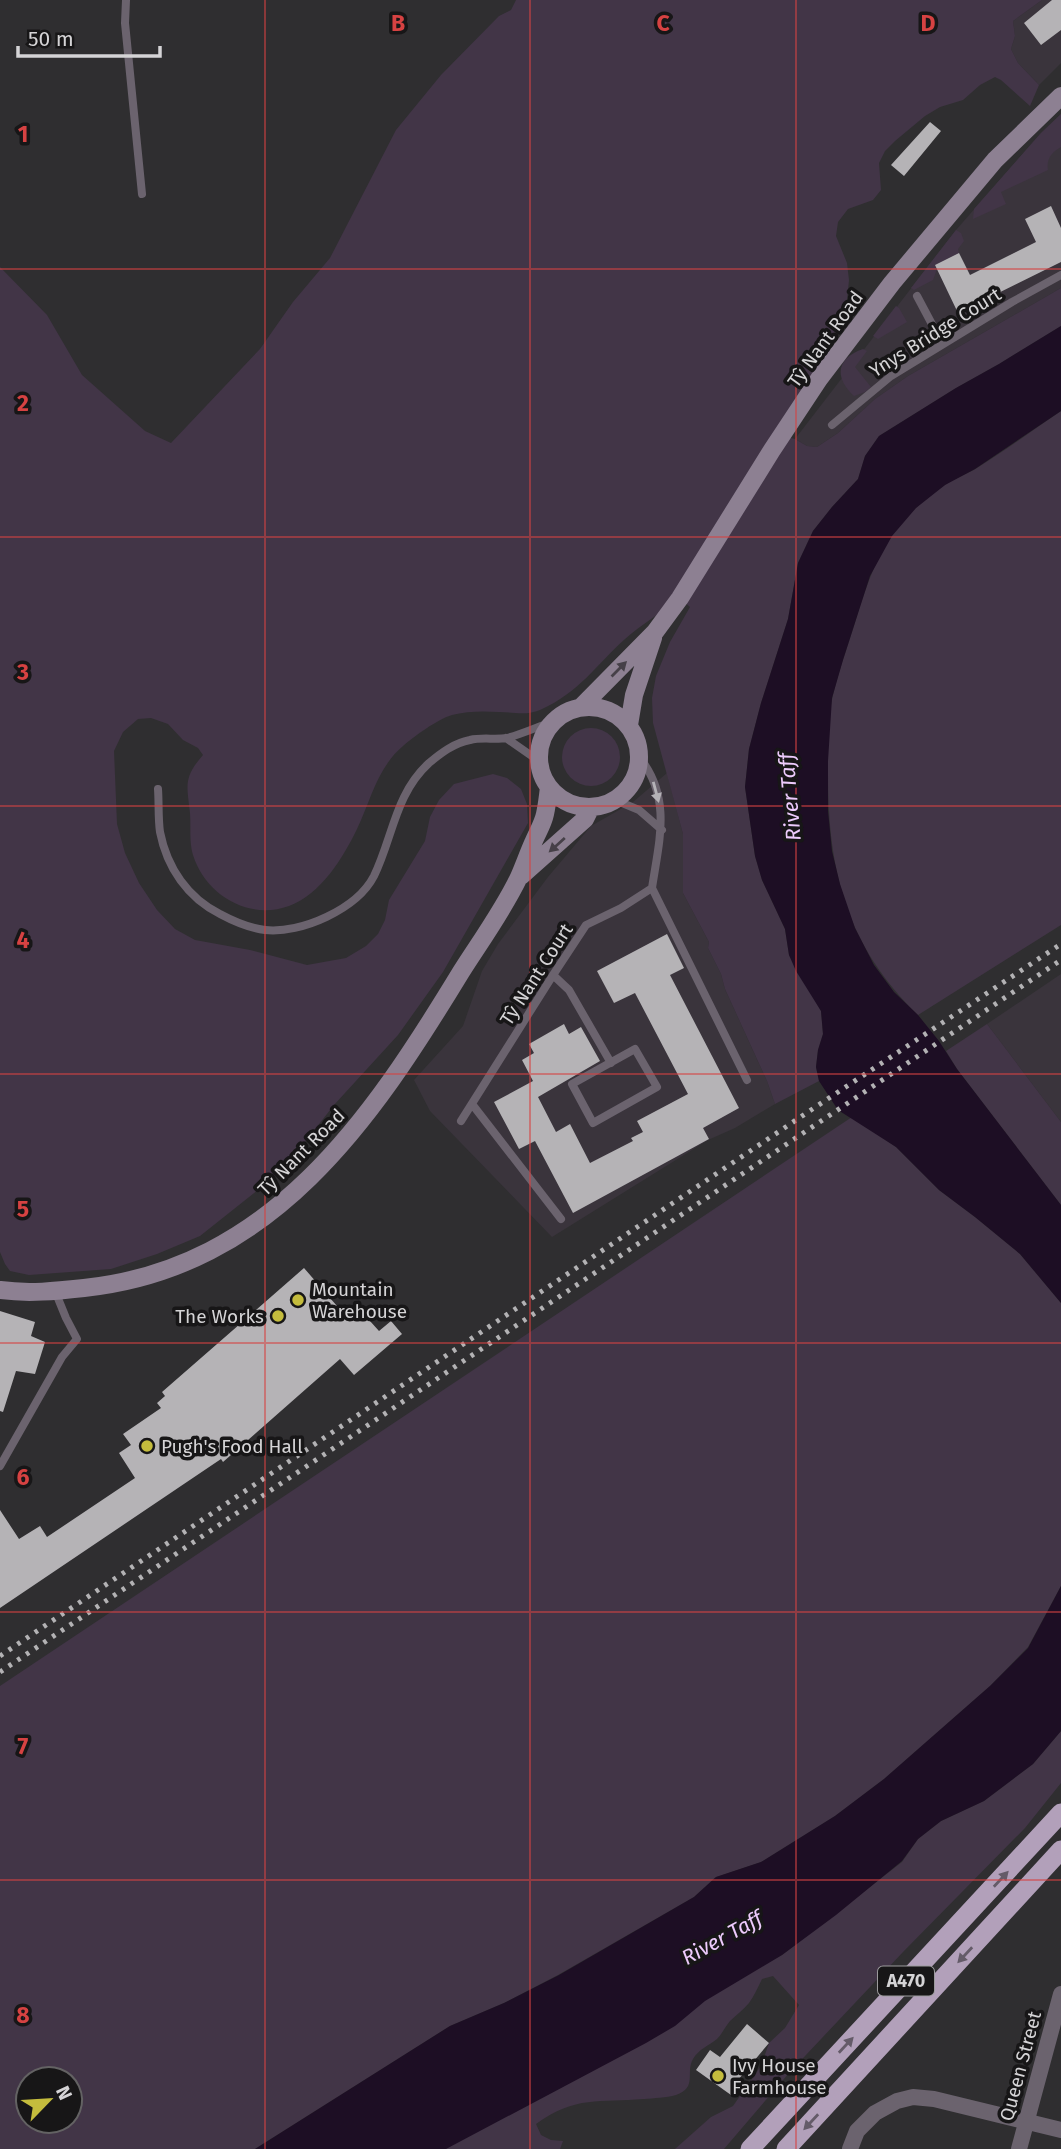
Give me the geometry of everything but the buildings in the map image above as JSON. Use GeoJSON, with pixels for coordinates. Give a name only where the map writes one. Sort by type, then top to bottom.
{"type":"FeatureCollection","features":[{"type":"Feature","properties":{"kind":"highway","name":"A470"},"geometry":{"type":"LineString","coordinates":[[750,2149],[1061,1814]]}},
{"type":"Feature","properties":{"kind":"highway","name":"A470"},"geometry":{"type":"LineString","coordinates":[[786,2149],[1061,1850]]}},
{"type":"Feature","properties":{"kind":"main road","name":"Tŷ Nant Road"},"geometry":{"type":"LineString","coordinates":[[552,722],[566,712],[582,706],[655,632],[680,598],[772,450],[820,379],[892,283],[995,160],[1061,96]]}},
{"type":"Feature","properties":{"kind":"main road","name":"Tŷ Nant Road"},"geometry":{"type":"LineString","coordinates":[[640,758],[638,741],[629,725],[634,695],[655,632]]}},
{"type":"Feature","properties":{"kind":"main road"},"geometry":{"type":"LineString","coordinates":[[582,706],[599,707],[616,713],[629,725]]}},
{"type":"Feature","properties":{"kind":"main road"},"geometry":{"type":"LineString","coordinates":[[552,722],[542,737],[538,754],[541,772],[549,788],[562,800],[582,807],[599,807],[615,800],[629,789],[637,773],[640,758]]}},
{"type":"Feature","properties":{"kind":"main road","name":"Tŷ Nant Road"},"geometry":{"type":"LineString","coordinates":[[0,1290],[55,1291],[106,1286],[143,1278],[197,1258],[240,1235],[286,1201],[325,1163],[409,1058],[518,879],[545,815],[549,788]]}},
{"type":"Feature","properties":{"kind":"main road","name":"Tŷ Nant Road"},"geometry":{"type":"LineString","coordinates":[[518,879],[585,819],[591,807]]}},
{"type":"Feature","properties":{"kind":"street","name":"Queen Street"},"geometry":{"type":"LineString","coordinates":[[1019,2149],[1061,1994]]}},
{"type":"Feature","properties":{"kind":"street"},"geometry":{"type":"LineString","coordinates":[[849,2149],[856,2131],[875,2113],[897,2101],[913,2097],[934,2099],[1061,2130]]}},
{"type":"Feature","properties":{"kind":"lane"},"geometry":{"type":"LineString","coordinates":[[126,0],[125,23],[142,194]]}},
{"type":"Feature","properties":{"kind":"lane","name":"Ynys Bridge Court"},"geometry":{"type":"LineString","coordinates":[[832,425],[882,382],[942,343],[1061,275]]}},
{"type":"Feature","properties":{"kind":"lane"},"geometry":{"type":"LineString","coordinates":[[917,296],[942,343]]}},
{"type":"Feature","properties":{"kind":"lane"},"geometry":{"type":"LineString","coordinates":[[158,789],[160,831],[168,860],[187,891],[205,906],[234,922],[265,930],[299,927],[329,917],[352,900],[373,878],[409,785],[446,749],[471,740],[506,738],[552,722]]}},
{"type":"Feature","properties":{"kind":"lane"},"geometry":{"type":"LineString","coordinates":[[506,738],[539,761]]}},
{"type":"Feature","properties":{"kind":"lane"},"geometry":{"type":"LineString","coordinates":[[640,758],[651,772],[659,800],[662,830],[652,888],[747,1080]]}},
{"type":"Feature","properties":{"kind":"lane"},"geometry":{"type":"LineString","coordinates":[[615,800],[639,810],[662,830]]}},
{"type":"Feature","properties":{"kind":"lane","name":"Tŷ Nant Court"},"geometry":{"type":"LineString","coordinates":[[461,1121],[586,925],[621,908],[652,888]]}},
{"type":"Feature","properties":{"kind":"lane"},"geometry":{"type":"LineString","coordinates":[[553,975],[569,990],[611,1063]]}},
{"type":"Feature","properties":{"kind":"lane"},"geometry":{"type":"LineString","coordinates":[[635,1049],[657,1087],[593,1122],[572,1084],[611,1063],[635,1049]]}},
{"type":"Feature","properties":{"kind":"lane"},"geometry":{"type":"LineString","coordinates":[[472,1104],[561,1219]]}},
{"type":"Feature","properties":{"kind":"lane"},"geometry":{"type":"LineString","coordinates":[[0,1466],[62,1356],[77,1339],[55,1291]]}},
{"type":"Feature","properties":{"kind":"shaded area"},"geometry":{"type":"Polygon","coordinates":[[[516,0],[1042,0],[1013,21],[1015,36],[1011,49],[1018,63],[1039,85],[1030,106],[995,77],[980,85],[963,100],[940,107],[925,116],[885,151],[879,163],[881,190],[873,200],[848,209],[838,222],[836,236],[847,263],[849,280],[845,320],[835,331],[817,376],[782,436],[817,447],[838,433],[875,399],[908,376],[1061,288],[1061,326],[879,436],[865,456],[858,479],[813,531],[798,563],[788,619],[749,749],[745,787],[755,856],[762,880],[785,929],[789,955],[821,1011],[823,1034],[816,1067],[819,1081],[775,1104],[708,948],[709,942],[683,893],[683,834],[653,723],[652,698],[656,676],[670,642],[690,607],[680,598],[614,649],[577,687],[554,703],[530,713],[481,711],[452,715],[413,738],[387,764],[351,840],[330,874],[301,900],[274,910],[244,907],[230,901],[207,882],[193,855],[188,788],[189,776],[203,755],[168,724],[151,718],[138,719],[123,732],[114,751],[117,824],[125,853],[139,883],[157,910],[175,929],[195,940],[250,950],[307,965],[346,958],[366,946],[378,934],[385,920],[389,900],[425,841],[430,817],[439,800],[454,784],[493,774],[507,778],[521,789],[527,804],[528,823],[443,972],[398,1035],[334,1105],[283,1170],[200,1236],[157,1254],[111,1269],[29,1275],[10,1271],[0,1252],[0,267],[47,315],[82,375],[145,431],[171,443],[260,349],[293,302],[330,258],[396,130],[441,75],[499,16],[511,10],[516,0]]]}},
{"type":"Feature","properties":{"kind":"shaded area"},"geometry":{"type":"Polygon","coordinates":[[[1042,0],[1061,0],[1061,63],[1039,85],[1018,63],[1011,49],[1015,36],[1013,21],[1042,0]]]}},
{"type":"Feature","properties":{"kind":"shaded area"},"geometry":{"type":"Polygon","coordinates":[[[1061,114],[1061,288],[908,376],[875,399],[838,433],[817,447],[807,446],[795,439],[956,230],[1061,114]]]}},
{"type":"Feature","properties":{"kind":"shaded area"},"geometry":{"type":"Polygon","coordinates":[[[1061,114],[1061,147],[1050,156],[1048,170],[1001,192],[1006,204],[973,219],[974,209],[1061,114]]]}},
{"type":"Feature","properties":{"kind":"shaded area"},"geometry":{"type":"Polygon","coordinates":[[[956,230],[961,233],[964,241],[958,249],[959,253],[935,265],[937,269],[933,280],[914,290],[911,288],[956,230]]]}},
{"type":"Feature","properties":{"kind":"shaded area"},"geometry":{"type":"Polygon","coordinates":[[[896,306],[907,322],[878,339],[873,336],[896,306]]]}},
{"type":"Feature","properties":{"kind":"shaded area"},"geometry":{"type":"Polygon","coordinates":[[[863,349],[867,351],[855,367],[871,387],[854,396],[843,382],[841,369],[847,358],[863,349]]]}},
{"type":"Feature","properties":{"kind":"shaded area"},"geometry":{"type":"Polygon","coordinates":[[[1061,411],[1061,925],[918,1015],[874,962],[846,906],[832,844],[829,810],[829,724],[833,695],[869,581],[878,558],[896,529],[915,508],[945,485],[988,461],[1061,411]]]}},
{"type":"Feature","properties":{"kind":"shaded area"},"geometry":{"type":"Polygon","coordinates":[[[585,728],[597,728],[612,736],[620,751],[620,763],[612,778],[597,786],[585,786],[570,778],[562,763],[562,751],[570,736],[585,728]]]}},
{"type":"Feature","properties":{"kind":"shaded area"},"geometry":{"type":"Polygon","coordinates":[[[667,773],[683,834],[683,893],[709,942],[708,948],[775,1104],[735,1128],[708,1140],[552,1237],[430,1111],[414,1080],[463,1026],[482,971],[498,944],[548,877],[591,826],[633,802],[667,773]]]}},
{"type":"Feature","properties":{"kind":"shaded area"},"geometry":{"type":"Polygon","coordinates":[[[1061,974],[1061,1122],[987,1024],[1061,974]]]}},
{"type":"Feature","properties":{"kind":"shaded area"},"geometry":{"type":"Polygon","coordinates":[[[987,1024],[1061,1122],[1061,1205],[946,1051],[987,1024]]]}},
{"type":"Feature","properties":{"kind":"shaded area"},"geometry":{"type":"Polygon","coordinates":[[[852,1117],[896,1147],[939,1190],[1020,1254],[1061,1303],[1061,1586],[1028,1647],[990,1686],[884,1779],[835,1816],[761,1862],[716,1877],[694,1897],[558,1975],[504,2003],[450,2026],[255,2149],[0,2149],[0,1686],[852,1117]]]}},
{"type":"Feature","properties":{"kind":"shaded area"},"geometry":{"type":"Polygon","coordinates":[[[1061,1731],[1061,1783],[1025,1828],[789,2073],[724,2149],[675,2149],[711,2117],[733,2106],[761,2066],[769,2043],[785,2028],[799,2005],[773,1976],[762,1979],[749,2003],[730,2021],[717,2039],[695,2056],[691,2064],[689,2084],[683,2092],[664,2097],[588,2102],[563,2108],[536,2124],[541,2135],[551,2140],[563,2141],[560,2149],[440,2149],[703,1997],[782,1955],[902,1862],[918,1839],[941,1821],[984,1801],[1033,1764],[1061,1731]]]}},
{"type":"Feature","properties":{"kind":"water","name":"River Taff"},"geometry":{"type":"Polygon","coordinates":[[[1061,326],[1061,411],[975,469],[945,485],[916,508],[892,536],[870,576],[832,698],[828,811],[832,851],[840,884],[855,928],[874,965],[894,992],[918,1015],[939,1041],[957,1069],[1061,1205],[1061,1303],[1020,1254],[939,1190],[896,1147],[838,1110],[819,1081],[816,1067],[823,1034],[821,1011],[796,971],[789,955],[785,929],[762,880],[755,856],[745,787],[749,749],[788,619],[798,563],[813,531],[858,479],[865,456],[879,436],[1061,326]]]}},
{"type":"Feature","properties":{"kind":"water","name":"River Taff"},"geometry":{"type":"Polygon","coordinates":[[[1061,1586],[1061,1731],[1033,1764],[984,1801],[941,1821],[918,1839],[902,1861],[782,1955],[705,2001],[675,2026],[646,2043],[446,2149],[255,2149],[450,2026],[559,1975],[694,1897],[716,1877],[761,1862],[835,1816],[884,1779],[990,1686],[1028,1648],[1061,1586]]]}},
{"type":"Feature","properties":{"kind":"railway"},"geometry":{"type":"LineString","coordinates":[[0,1656],[1061,944]]}},
{"type":"Feature","properties":{"kind":"railway"},"geometry":{"type":"LineString","coordinates":[[0,1672],[1061,960]]}},
{"type":"Feature","properties":{"kind":"place","name":"Mountain Warehouse"},"geometry":{"type":"Point","coordinates":[298,1300]}},
{"type":"Feature","properties":{"kind":"place","name":"The Works"},"geometry":{"type":"Point","coordinates":[278,1316]}},
{"type":"Feature","properties":{"kind":"place","name":"Pugh's Food Hall"},"geometry":{"type":"Point","coordinates":[147,1446]}},
{"type":"Feature","properties":{"kind":"place","name":"Ivy House Farmhouse"},"geometry":{"type":"Point","coordinates":[718,2076]}}]}
